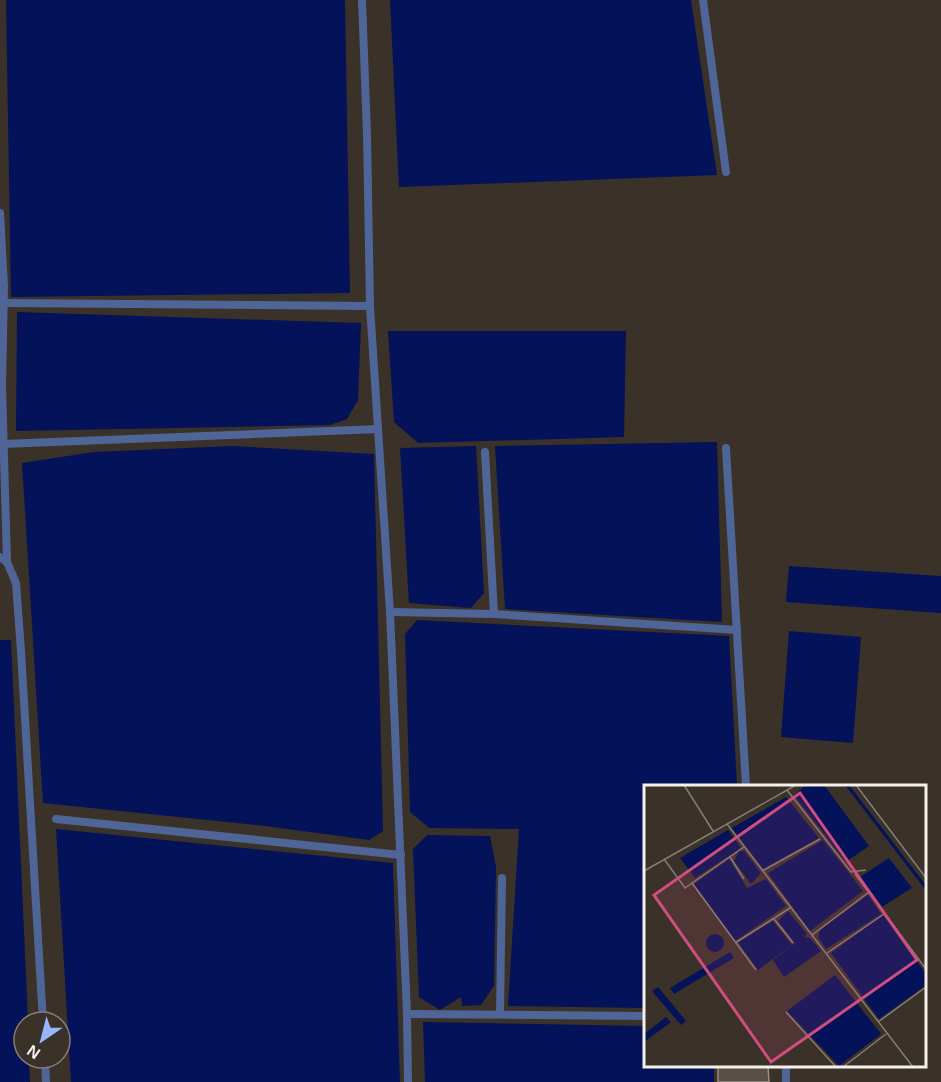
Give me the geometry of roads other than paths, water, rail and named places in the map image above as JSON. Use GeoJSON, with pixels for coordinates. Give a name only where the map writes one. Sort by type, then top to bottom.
{"type":"FeatureCollection","features":[{"type":"Feature","properties":{"kind":"lane"},"geometry":{"type":"LineString","coordinates":[[362,0],[370,306],[390,612],[408,1082]]}},
{"type":"Feature","properties":{"kind":"lane"},"geometry":{"type":"LineString","coordinates":[[703,0],[726,172]]}},
{"type":"Feature","properties":{"kind":"lane"},"geometry":{"type":"LineString","coordinates":[[0,213],[3,303],[3,559],[16,583],[42,1010]]}},
{"type":"Feature","properties":{"kind":"lane"},"geometry":{"type":"LineString","coordinates":[[3,303],[370,306]]}},
{"type":"Feature","properties":{"kind":"lane"},"geometry":{"type":"LineString","coordinates":[[3,444],[378,429]]}},
{"type":"Feature","properties":{"kind":"lane"},"geometry":{"type":"LineString","coordinates":[[726,448],[746,785]]}},
{"type":"Feature","properties":{"kind":"lane"},"geometry":{"type":"LineString","coordinates":[[485,452],[494,614]]}},
{"type":"Feature","properties":{"kind":"lane"},"geometry":{"type":"LineString","coordinates":[[390,612],[494,614],[737,630]]}},
{"type":"Feature","properties":{"kind":"lane"},"geometry":{"type":"LineString","coordinates":[[56,819],[401,855]]}},
{"type":"Feature","properties":{"kind":"lane"},"geometry":{"type":"LineString","coordinates":[[500,1014],[502,878]]}},
{"type":"Feature","properties":{"kind":"lane"},"geometry":{"type":"LineString","coordinates":[[407,1014],[644,1016]]}}]}
